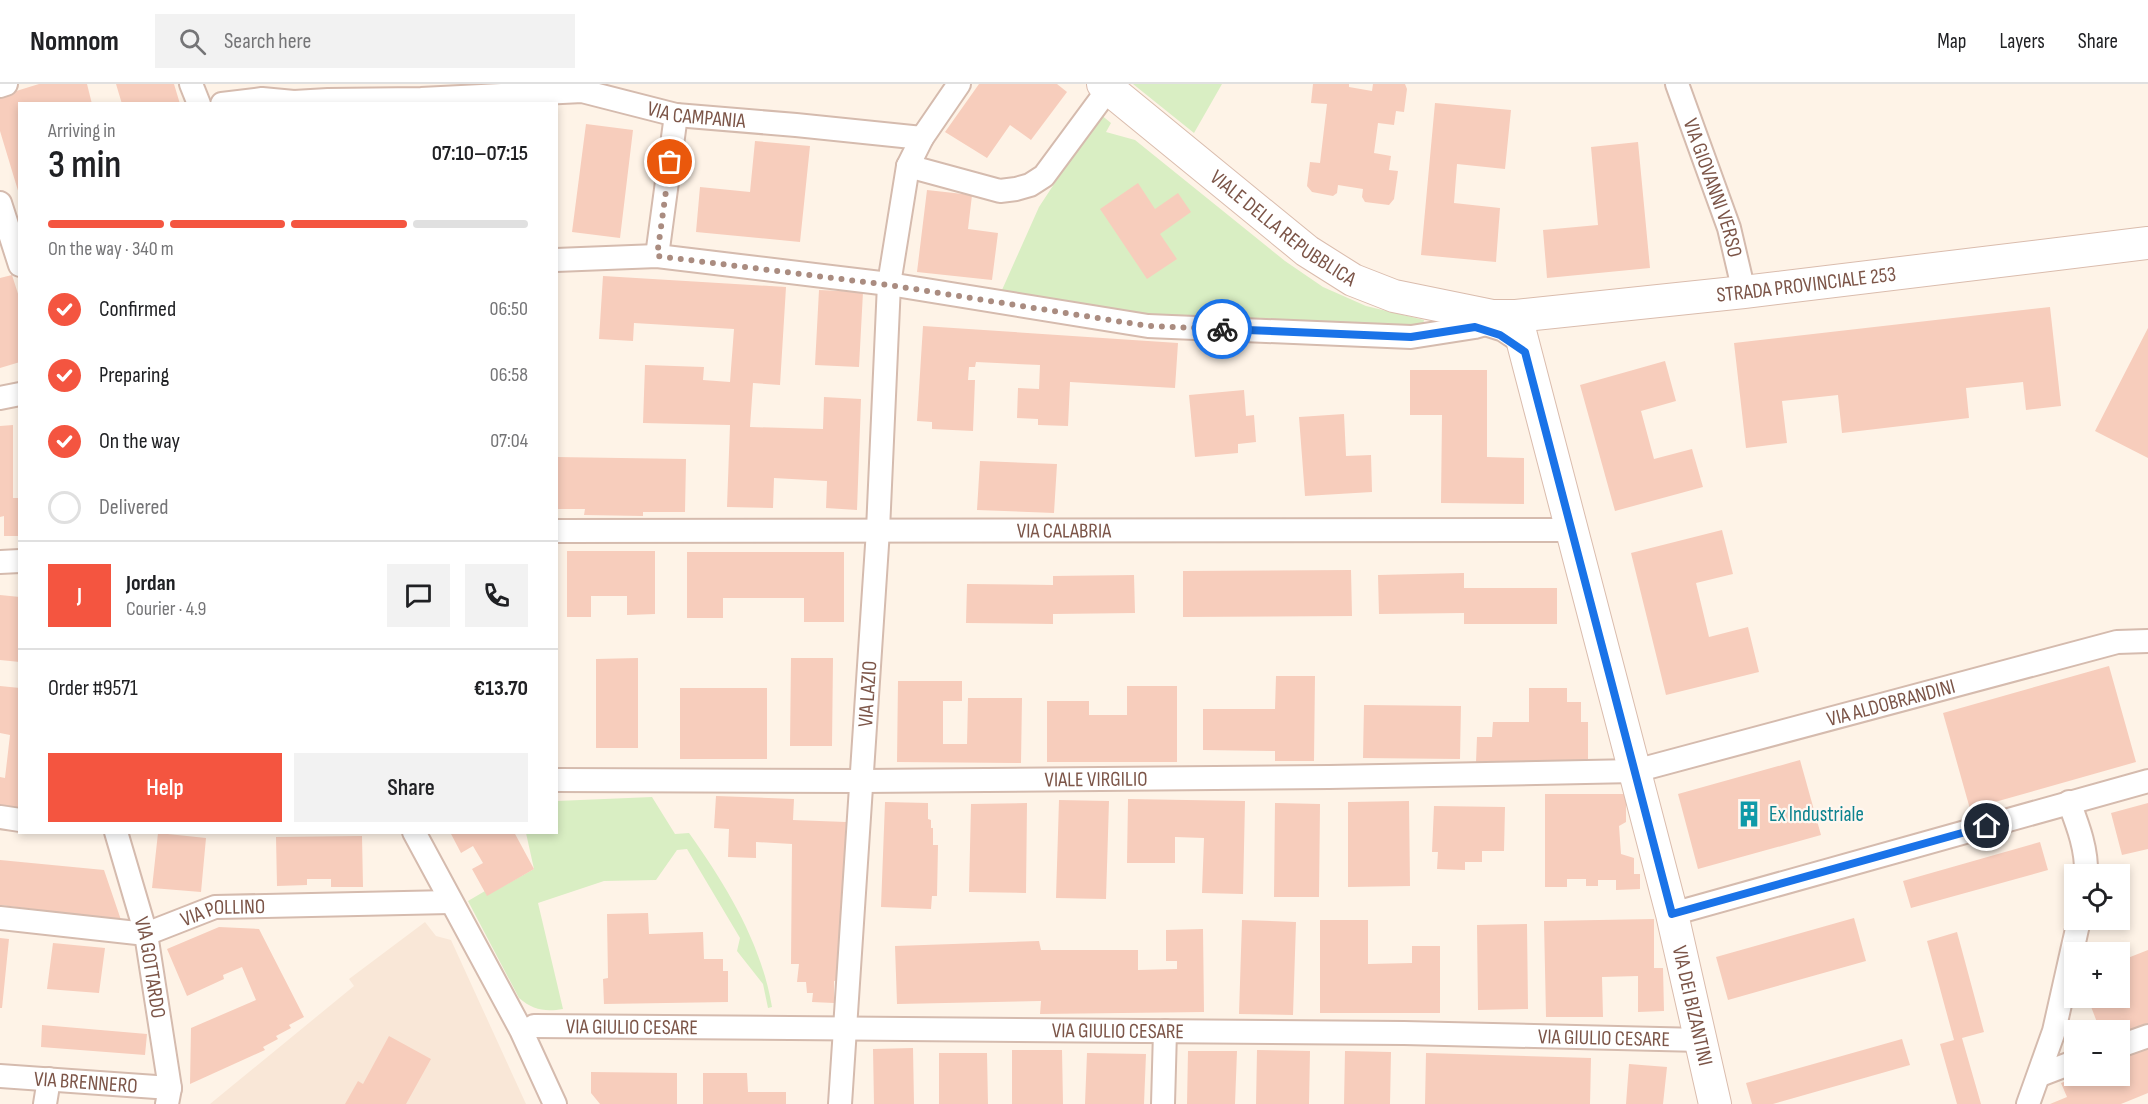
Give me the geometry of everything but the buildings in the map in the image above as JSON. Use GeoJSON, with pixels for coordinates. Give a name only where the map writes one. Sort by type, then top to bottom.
{"type":"FeatureCollection","features":[{"type":"Feature","properties":{"kind":"main road","name":"VIALE DELLA REPUBBLICA"},"geometry":{"type":"LineString","coordinates":[[1106,86],[1307,251],[1353,279],[1394,296],[1494,320]]}},
{"type":"Feature","properties":{"kind":"main road","name":"STRADA PROVINCIALE 253"},"geometry":{"type":"LineString","coordinates":[[1494,320],[1744,292],[2139,241]]}},
{"type":"Feature","properties":{"kind":"main road","name":"VIA DEI BIZANTINI"},"geometry":{"type":"LineString","coordinates":[[1494,320],[1525,352],[1672,914],[1715,1104]]}},
{"type":"Feature","properties":{"kind":"street"},"geometry":{"type":"LineString","coordinates":[[0,86],[6,84]]}},
{"type":"Feature","properties":{"kind":"street"},"geometry":{"type":"LineString","coordinates":[[191,84],[198,102]]}},
{"type":"Feature","properties":{"kind":"street","name":"VIA LAZIO"},"geometry":{"type":"LineString","coordinates":[[840,1104],[878,530],[889,285],[908,166],[922,138],[959,84]]}},
{"type":"Feature","properties":{"kind":"street","name":"VIA GIOVANNI VERSO"},"geometry":{"type":"LineString","coordinates":[[1677,84],[1729,228],[1744,292]]}},
{"type":"Feature","properties":{"kind":"street"},"geometry":{"type":"LineString","coordinates":[[908,166],[1000,191],[1030,185],[1044,176],[1056,163],[1106,86]]}},
{"type":"Feature","properties":{"kind":"street","name":"VIA CAMPANIA"},"geometry":{"type":"LineString","coordinates":[[238,102],[262,99],[294,102],[327,92],[421,96],[582,88],[676,115],[922,138]]}},
{"type":"Feature","properties":{"kind":"street"},"geometry":{"type":"LineString","coordinates":[[657,256],[676,115]]}},
{"type":"Feature","properties":{"kind":"street"},"geometry":{"type":"LineString","coordinates":[[0,203],[18,259]]}},
{"type":"Feature","properties":{"kind":"street"},"geometry":{"type":"LineString","coordinates":[[558,260],[657,256],[889,285],[1148,326],[1411,337],[1494,320]]}},
{"type":"Feature","properties":{"kind":"street","name":"VIA CALABRIA"},"geometry":{"type":"LineString","coordinates":[[558,531],[1571,530]]}},
{"type":"Feature","properties":{"kind":"street"},"geometry":{"type":"LineString","coordinates":[[0,562],[18,561]]}},
{"type":"Feature","properties":{"kind":"street","name":"VIA ALDOBRANDINI"},"geometry":{"type":"LineString","coordinates":[[1635,771],[2117,642],[2148,641]]}},
{"type":"Feature","properties":{"kind":"street","name":"VIALE VIRGILIO"},"geometry":{"type":"LineString","coordinates":[[558,780],[862,781],[1341,777],[1635,771]]}},
{"type":"Feature","properties":{"kind":"street"},"geometry":{"type":"LineString","coordinates":[[1672,914],[2148,781]]}},
{"type":"Feature","properties":{"kind":"street"},"geometry":{"type":"LineString","coordinates":[[2069,802],[2084,848],[2085,864]]}},
{"type":"Feature","properties":{"kind":"street"},"geometry":{"type":"LineString","coordinates":[[0,817],[18,820]]}},
{"type":"Feature","properties":{"kind":"street","name":"VIA GOTTARDO"},"geometry":{"type":"LineString","coordinates":[[117,834],[146,934],[168,1096]]}},
{"type":"Feature","properties":{"kind":"street"},"geometry":{"type":"LineString","coordinates":[[415,834],[521,1030],[555,1104]]}},
{"type":"Feature","properties":{"kind":"street","name":"VIA POLLINO"},"geometry":{"type":"LineString","coordinates":[[0,918],[146,934],[215,908],[450,902]]}},
{"type":"Feature","properties":{"kind":"street"},"geometry":{"type":"LineString","coordinates":[[2028,1104],[2040,1075],[2062,1003],[2077,930]]}},
{"type":"Feature","properties":{"kind":"street","name":"VIA GIULIO CESARE"},"geometry":{"type":"LineString","coordinates":[[534,1026],[1404,1033],[1701,1040]]}},
{"type":"Feature","properties":{"kind":"street"},"geometry":{"type":"LineString","coordinates":[[1163,1104],[1165,1031]]}},
{"type":"Feature","properties":{"kind":"street"},"geometry":{"type":"LineString","coordinates":[[2130,1042],[2148,1036]]}},
{"type":"Feature","properties":{"kind":"street"},"geometry":{"type":"LineString","coordinates":[[2040,1075],[2064,1066]]}},
{"type":"Feature","properties":{"kind":"street","name":"VIA BRENNERO"},"geometry":{"type":"LineString","coordinates":[[0,1076],[49,1079],[168,1096]]}},
{"type":"Feature","properties":{"kind":"street"},"geometry":{"type":"LineString","coordinates":[[45,1104],[49,1079]]}},
{"type":"Feature","properties":{"kind":"lane"},"geometry":{"type":"LineString","coordinates":[[1494,320],[1500,335],[1525,352]]}},
{"type":"Feature","properties":{"kind":"shaded area"},"geometry":{"type":"Polygon","coordinates":[[[425,922],[436,936],[451,940],[526,1104],[210,1104],[354,986],[349,979],[425,922]]]}},
{"type":"Feature","properties":{"kind":"green space"},"geometry":{"type":"Polygon","coordinates":[[[1133,84],[1222,84],[1194,133],[1133,84]]]}},
{"type":"Feature","properties":{"kind":"green space"},"geometry":{"type":"Polygon","coordinates":[[[1100,114],[1111,123],[1106,132],[1135,140],[1285,261],[1323,287],[1366,306],[1424,320],[1423,325],[1150,317],[1002,290],[1039,207],[1100,114]]]}},
{"type":"Feature","properties":{"kind":"green space"},"geometry":{"type":"Polygon","coordinates":[[[652,797],[675,834],[689,833],[729,894],[760,960],[772,1007],[768,1008],[763,984],[737,951],[740,938],[687,849],[677,850],[656,880],[604,881],[538,903],[563,1009],[540,1009],[519,998],[468,901],[485,891],[487,895],[534,869],[526,834],[558,834],[558,801],[652,797]]]}},
{"type":"Feature","properties":{"kind":"way so far"},"geometry":{"type":"LineString","coordinates":[[670,162],[657,256],[889,285],[1148,326],[1222,329]]}},
{"type":"Feature","properties":{"kind":"place","name":"Ex Industriale"},"geometry":{"type":"Point","coordinates":[1749,814]}},
{"type":"Feature","properties":{"kind":"route"},"geometry":{"type":"LineString","coordinates":[[1222,329],[1411,337],[1475,327],[1500,335],[1525,352],[1672,914],[1987,826]]}}]}
